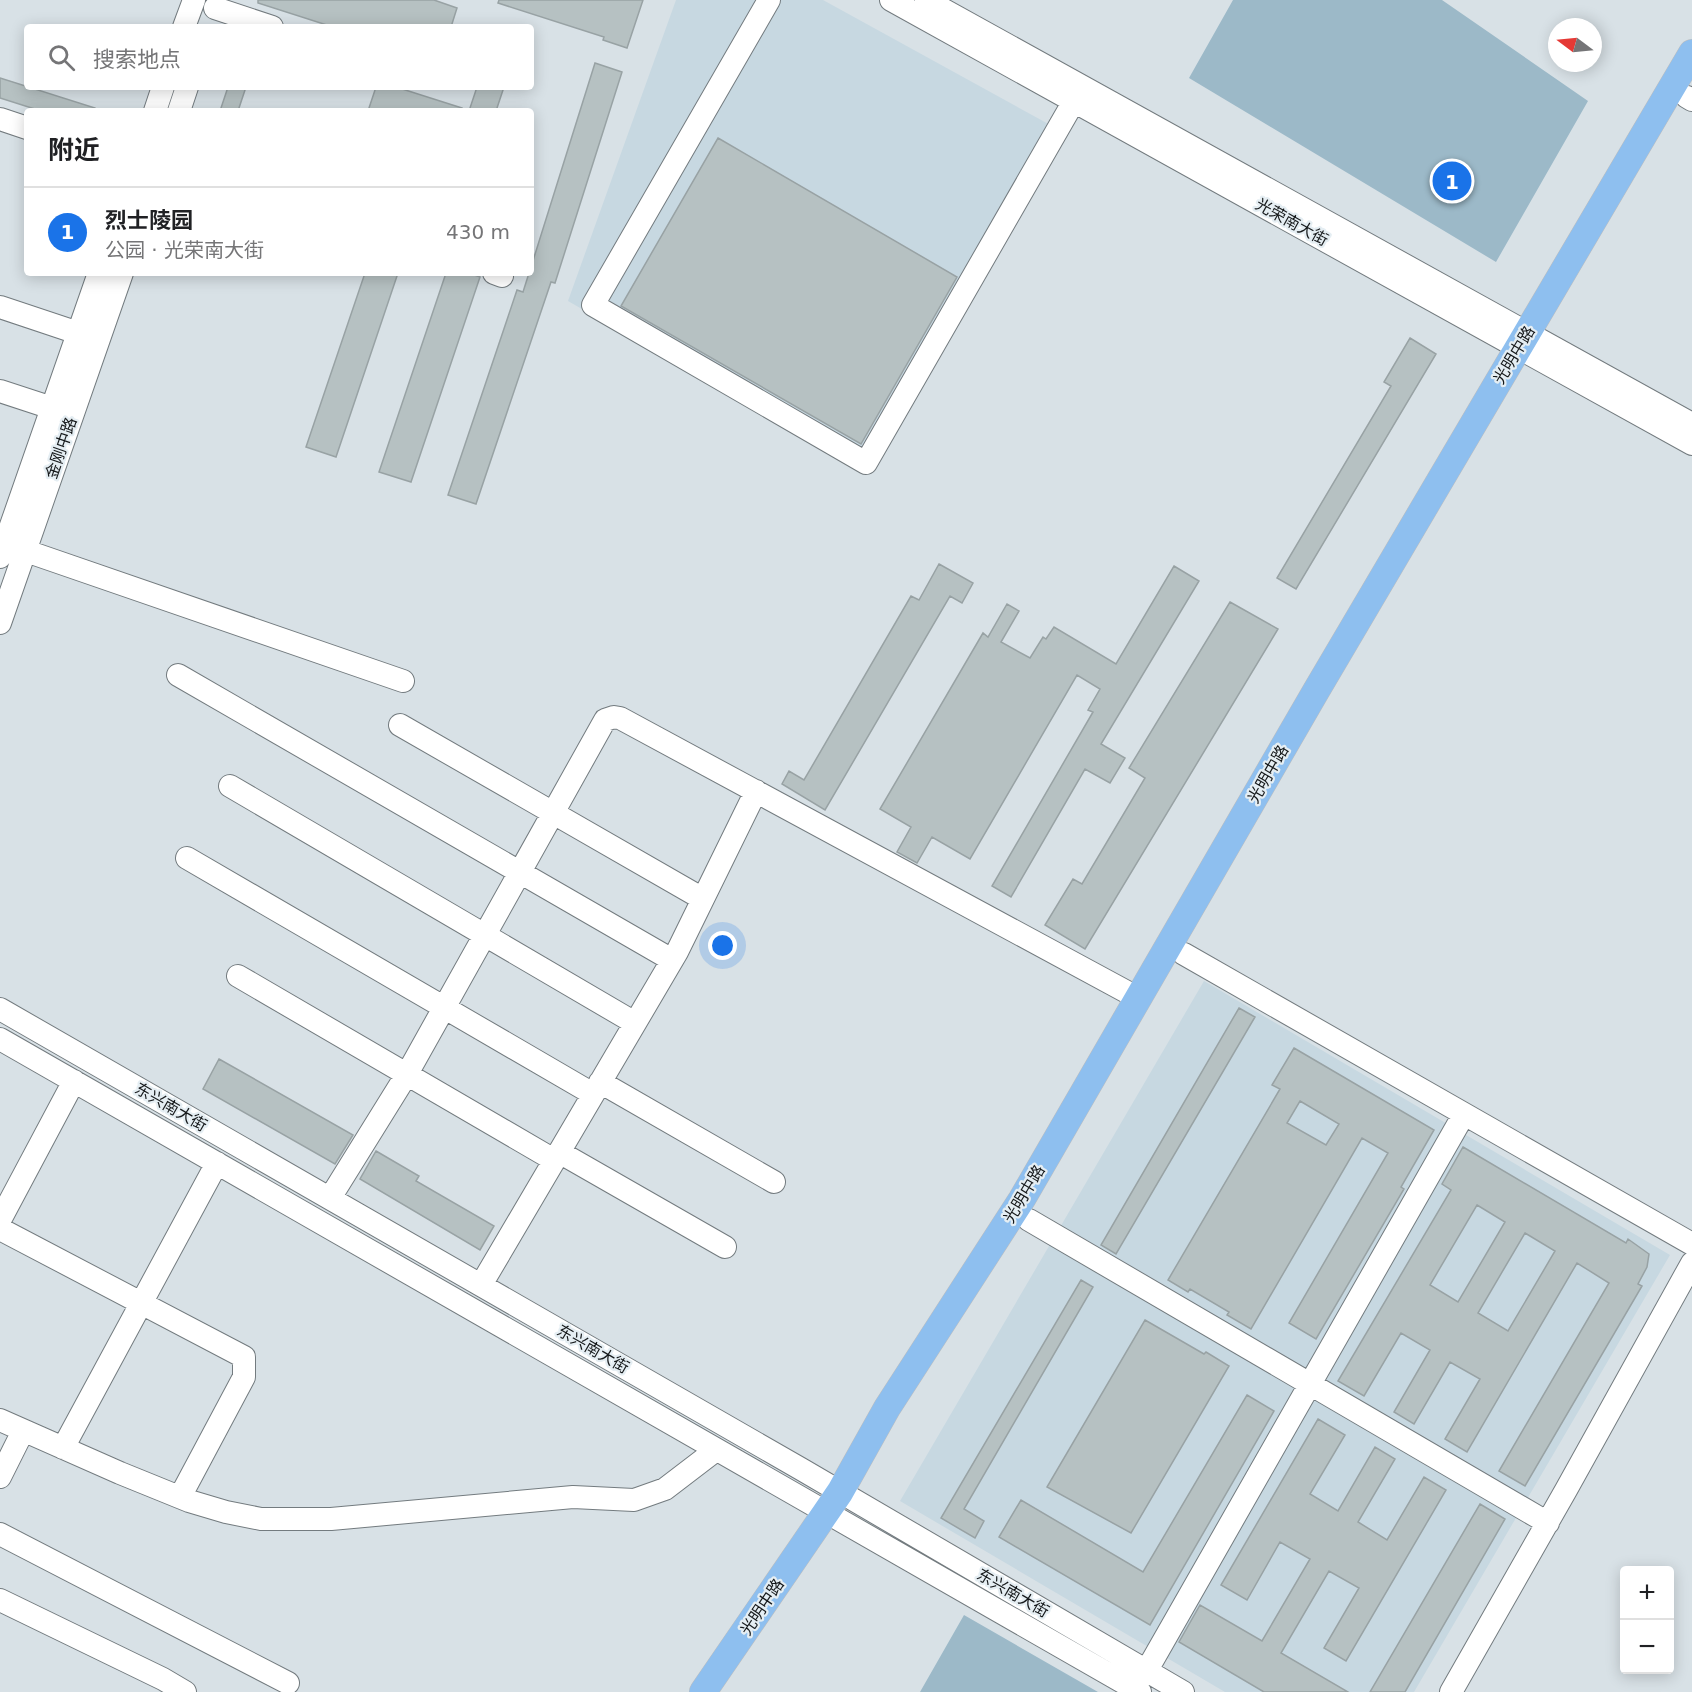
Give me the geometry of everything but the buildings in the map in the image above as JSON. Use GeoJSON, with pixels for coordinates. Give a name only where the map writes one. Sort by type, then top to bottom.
{"type":"FeatureCollection","features":[{"type":"Feature","properties":{"kind":"main road","name":"光明中路"},"geometry":{"type":"LineString","coordinates":[[833,1502],[902,1418],[1029,1220],[1184,954],[1530,345],[1692,53]]}},
{"type":"Feature","properties":{"kind":"main road","name":"光明中路"},"geometry":{"type":"LineString","coordinates":[[703,1692],[833,1502],[888,1408],[1022,1198],[1138,998],[1530,345],[1690,95]]}},
{"type":"Feature","properties":{"kind":"street"},"geometry":{"type":"LineString","coordinates":[[769,0],[593,305],[866,463],[1074,101]]}},
{"type":"Feature","properties":{"kind":"street","name":"光荣南大街"},"geometry":{"type":"LineString","coordinates":[[891,0],[1074,101],[1530,345],[1692,424]]}},
{"type":"Feature","properties":{"kind":"street","name":"光荣南大街"},"geometry":{"type":"LineString","coordinates":[[926,0],[1530,345],[1692,444]]}},
{"type":"Feature","properties":{"kind":"street"},"geometry":{"type":"LineString","coordinates":[[188,24],[208,9],[261,24]]}},
{"type":"Feature","properties":{"kind":"street"},"geometry":{"type":"LineString","coordinates":[[156,108],[163,90]]}},
{"type":"Feature","properties":{"kind":"street"},"geometry":{"type":"LineString","coordinates":[[180,108],[186,90]]}},
{"type":"Feature","properties":{"kind":"street"},"geometry":{"type":"LineString","coordinates":[[0,119],[24,127]]}},
{"type":"Feature","properties":{"kind":"street","name":"金刚中路"},"geometry":{"type":"LineString","coordinates":[[0,557],[98,276]]}},
{"type":"Feature","properties":{"kind":"street","name":"金刚中路"},"geometry":{"type":"LineString","coordinates":[[0,623],[121,276]]}},
{"type":"Feature","properties":{"kind":"street"},"geometry":{"type":"LineString","coordinates":[[0,307],[78,333]]}},
{"type":"Feature","properties":{"kind":"street"},"geometry":{"type":"LineString","coordinates":[[0,391],[52,408]]}},
{"type":"Feature","properties":{"kind":"street"},"geometry":{"type":"LineString","coordinates":[[26,551],[403,681]]}},
{"type":"Feature","properties":{"kind":"street"},"geometry":{"type":"LineString","coordinates":[[178,675],[672,960]]}},
{"type":"Feature","properties":{"kind":"street"},"geometry":{"type":"LineString","coordinates":[[330,1198],[407,1074],[605,720],[614,717],[620,718],[1138,998]]}},
{"type":"Feature","properties":{"kind":"street"},"geometry":{"type":"LineString","coordinates":[[400,724],[703,899]]}},
{"type":"Feature","properties":{"kind":"street"},"geometry":{"type":"LineString","coordinates":[[230,786],[635,1023]]}},
{"type":"Feature","properties":{"kind":"street"},"geometry":{"type":"LineString","coordinates":[[481,1285],[672,960],[756,791]]}},
{"type":"Feature","properties":{"kind":"street"},"geometry":{"type":"LineString","coordinates":[[187,858],[444,1007],[774,1182]]}},
{"type":"Feature","properties":{"kind":"street"},"geometry":{"type":"LineString","coordinates":[[1184,954],[1692,1244]]}},
{"type":"Feature","properties":{"kind":"street"},"geometry":{"type":"LineString","coordinates":[[238,976],[407,1074],[725,1247]]}},
{"type":"Feature","properties":{"kind":"street","name":"东兴南大街"},"geometry":{"type":"LineString","coordinates":[[0,1009],[481,1285],[1140,1692]]}},
{"type":"Feature","properties":{"kind":"street","name":"东兴南大街"},"geometry":{"type":"LineString","coordinates":[[0,1039],[716,1450],[833,1502],[1184,1692]]}},
{"type":"Feature","properties":{"kind":"street"},"geometry":{"type":"LineString","coordinates":[[0,1220],[74,1081]]}},
{"type":"Feature","properties":{"kind":"street"},"geometry":{"type":"LineString","coordinates":[[1146,1670],[1464,1114]]}},
{"type":"Feature","properties":{"kind":"street"},"geometry":{"type":"LineString","coordinates":[[63,1448],[217,1163]]}},
{"type":"Feature","properties":{"kind":"street"},"geometry":{"type":"LineString","coordinates":[[1029,1220],[1548,1523]]}},
{"type":"Feature","properties":{"kind":"street"},"geometry":{"type":"LineString","coordinates":[[0,1229],[244,1357],[243,1377],[180,1497]]}},
{"type":"Feature","properties":{"kind":"street"},"geometry":{"type":"LineString","coordinates":[[1451,1692],[1692,1263]]}},
{"type":"Feature","properties":{"kind":"street"},"geometry":{"type":"LineString","coordinates":[[0,1420],[180,1497],[226,1512],[261,1519],[331,1519],[573,1497],[634,1500],[665,1489],[716,1450]]}},
{"type":"Feature","properties":{"kind":"street"},"geometry":{"type":"LineString","coordinates":[[0,1477],[23,1431]]}},
{"type":"Feature","properties":{"kind":"street"},"geometry":{"type":"LineString","coordinates":[[0,1534],[288,1683]]}},
{"type":"Feature","properties":{"kind":"street"},"geometry":{"type":"LineString","coordinates":[[0,1600],[163,1679],[185,1692]]}},
{"type":"Feature","properties":{"kind":"shaded area"},"geometry":{"type":"Polygon","coordinates":[[[676,0],[823,0],[1063,132],[868,474],[568,301],[676,0]]]}},
{"type":"Feature","properties":{"kind":"shaded area"},"geometry":{"type":"Polygon","coordinates":[[[1233,0],[1442,0],[1588,101],[1496,262],[1189,78],[1233,0]]]}},
{"type":"Feature","properties":{"kind":"shaded area"},"geometry":{"type":"Polygon","coordinates":[[[1204,981],[1670,1255],[1414,1692],[1225,1692],[900,1501],[1204,981]]]}},
{"type":"Feature","properties":{"kind":"shaded area"},"geometry":{"type":"Polygon","coordinates":[[[964,1615],[1098,1692],[920,1692],[964,1615]]]}},
{"type":"Feature","properties":{"kind":"place","name":"烈士陵园"},"geometry":{"type":"Point","coordinates":[1452,181]}}]}
